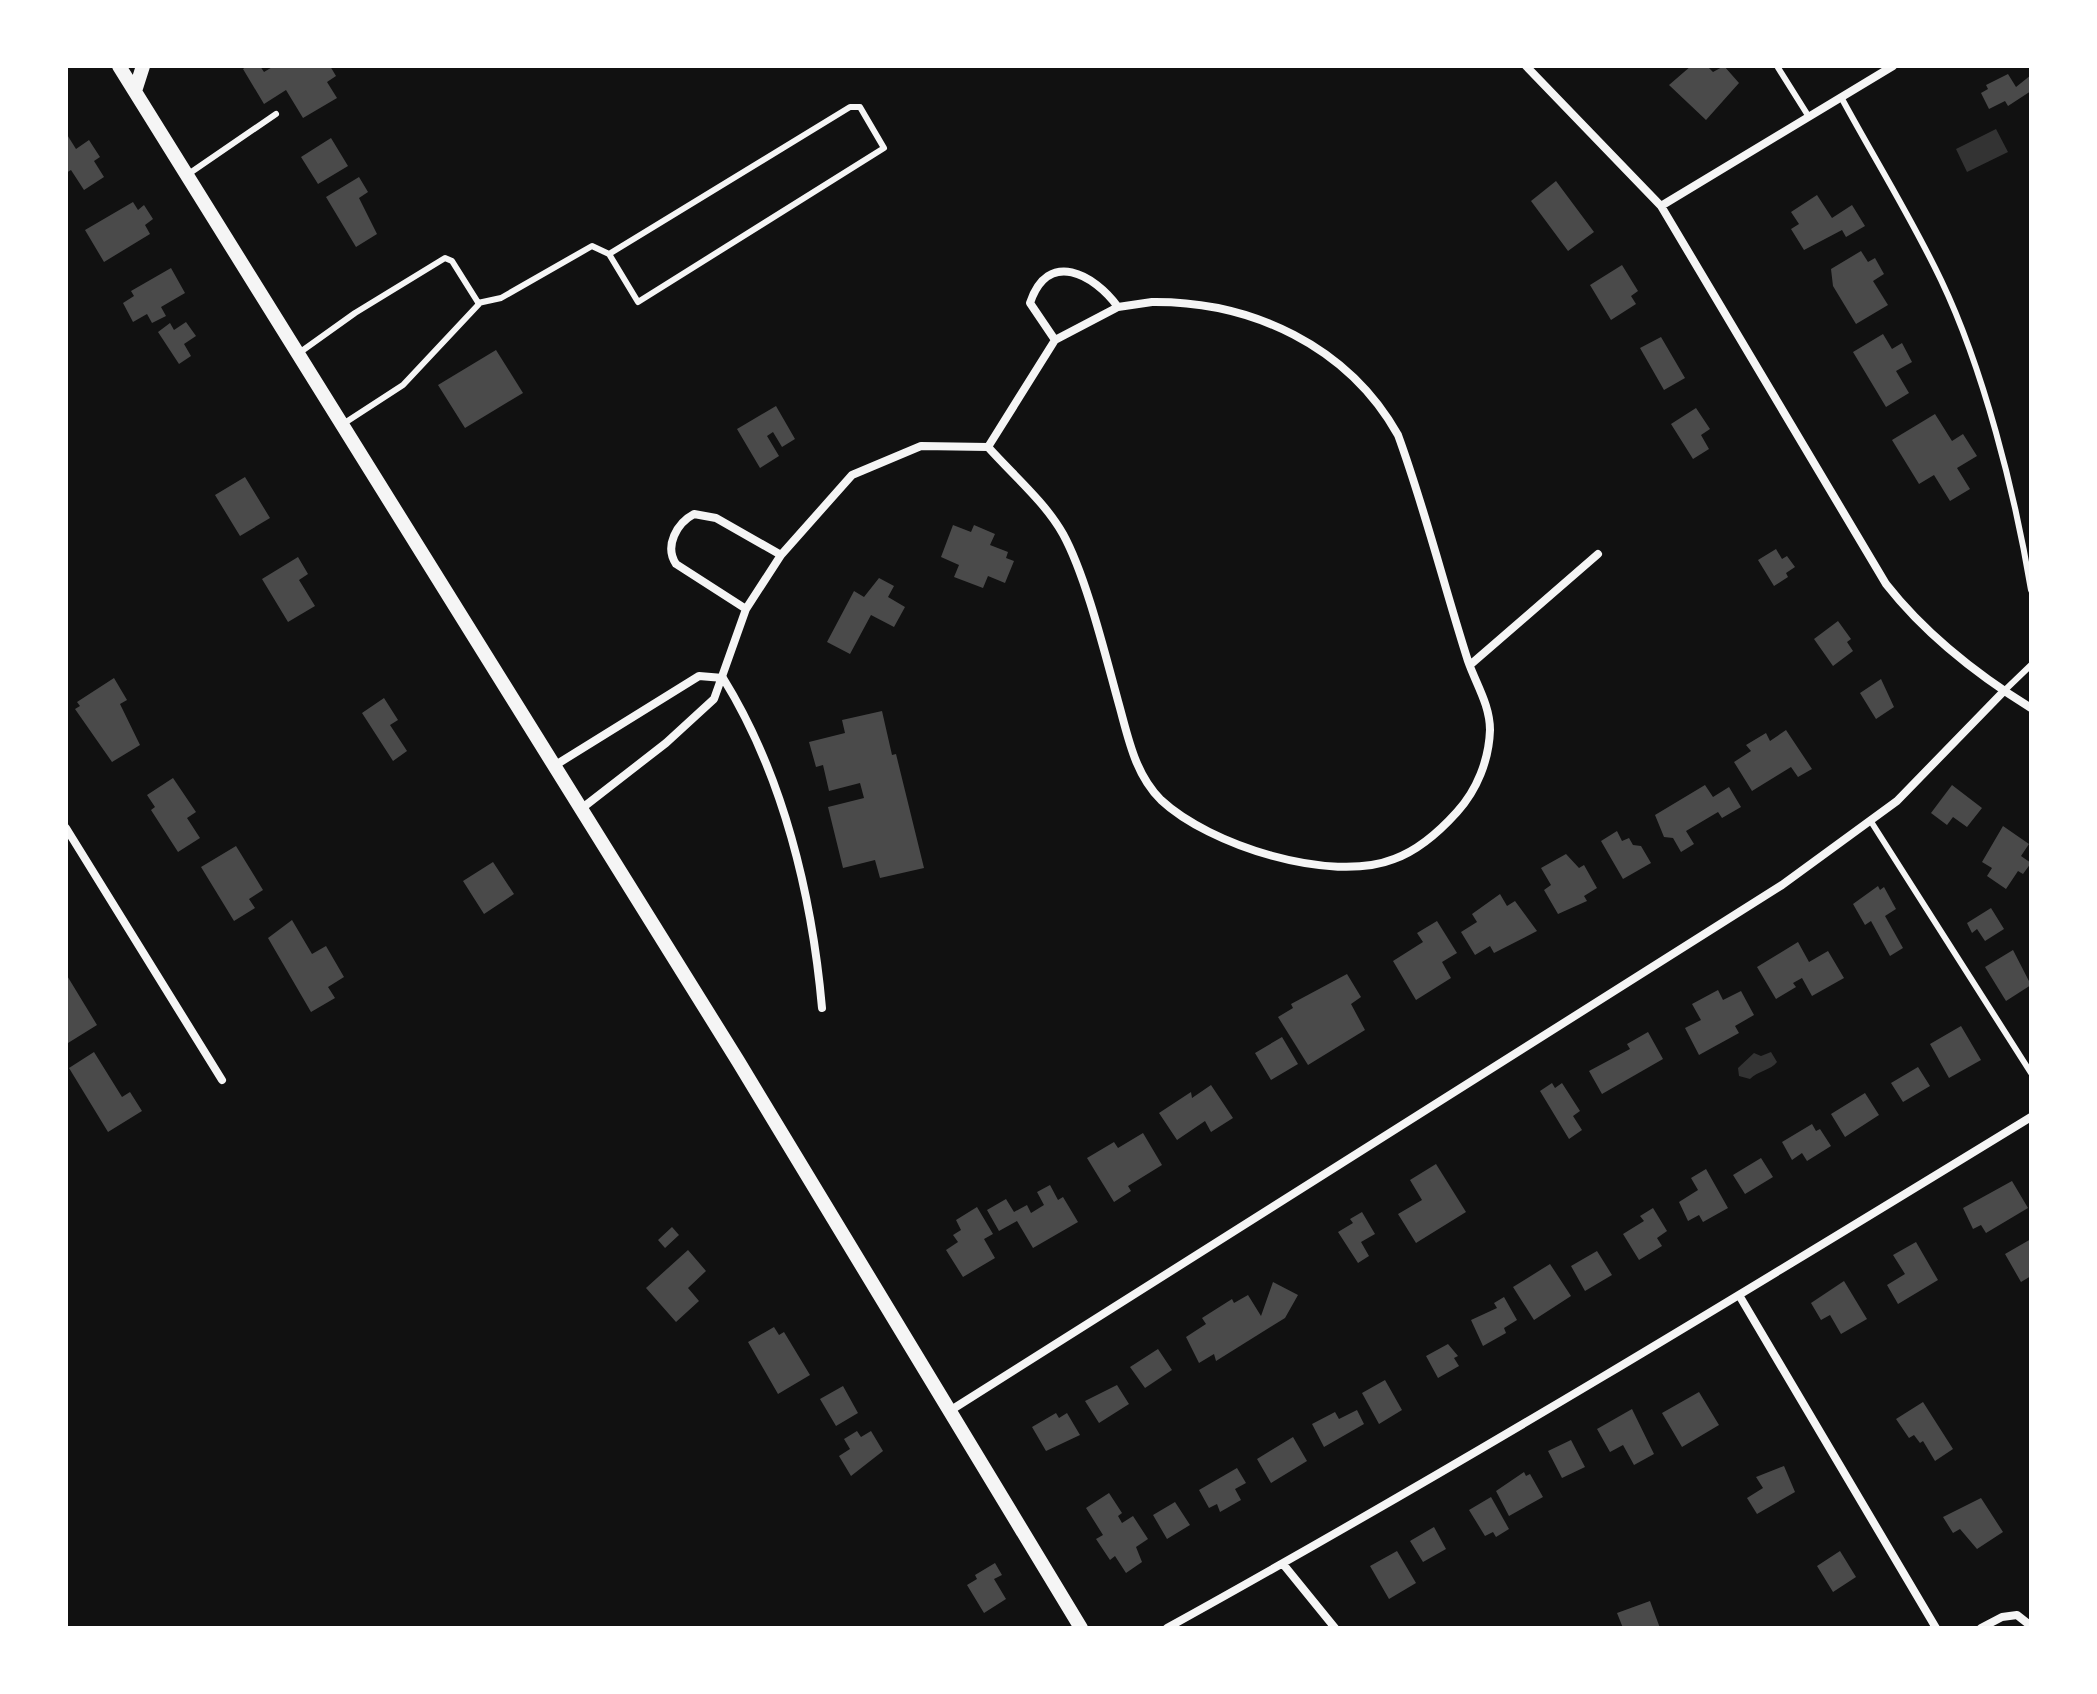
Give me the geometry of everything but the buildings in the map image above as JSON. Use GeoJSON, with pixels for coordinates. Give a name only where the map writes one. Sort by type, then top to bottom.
{"type":"FeatureCollection","features":[{"type":"Feature","properties":{"kind":"street"},"geometry":{"type":"LineString","coordinates":[[119,66],[581,809],[1081,1628]]}},
{"type":"Feature","properties":{"kind":"street"},"geometry":{"type":"LineString","coordinates":[[135,91],[143,66]]}},
{"type":"Feature","properties":{"kind":"street"},"geometry":{"type":"LineString","coordinates":[[1526,66],[1661,206],[1886,584],[1911,616],[1970,667],[2031,708]]}},
{"type":"Feature","properties":{"kind":"street"},"geometry":{"type":"LineString","coordinates":[[1661,206],[1893,66]]}},
{"type":"Feature","properties":{"kind":"street"},"geometry":{"type":"LineString","coordinates":[[1055,340],[1030,303],[1035,289],[1046,278],[1058,273],[1084,274],[1096,280],[1118,307]]}},
{"type":"Feature","properties":{"kind":"street"},"geometry":{"type":"LineString","coordinates":[[581,809],[714,699],[746,609],[781,555],[852,475],[921,446],[988,447],[1044,508],[1063,535],[1140,772],[1163,802],[1227,840],[1291,860],[1350,866],[1394,859],[1439,831],[1467,800],[1488,751],[1490,726],[1486,704],[1470,665],[1398,435],[1381,406],[1358,380],[1304,339],[1256,318],[1182,302],[1118,307],[1055,340],[988,447]]}},
{"type":"Feature","properties":{"kind":"street"},"geometry":{"type":"LineString","coordinates":[[746,609],[676,564],[671,548],[679,527],[694,514],[709,515],[781,555]]}},
{"type":"Feature","properties":{"kind":"street"},"geometry":{"type":"LineString","coordinates":[[1470,665],[1598,554]]}},
{"type":"Feature","properties":{"kind":"street"},"geometry":{"type":"LineString","coordinates":[[554,766],[699,676],[723,678]]}},
{"type":"Feature","properties":{"kind":"street"},"geometry":{"type":"LineString","coordinates":[[723,678],[743,711],[775,788],[808,909],[822,1008]]}},
{"type":"Feature","properties":{"kind":"street"},"geometry":{"type":"LineString","coordinates":[[948,1412],[1782,885],[1897,801],[2004,691]]}},
{"type":"Feature","properties":{"kind":"street"},"geometry":{"type":"LineString","coordinates":[[66,828],[222,1080]]}},
{"type":"Feature","properties":{"kind":"street"},"geometry":{"type":"LineString","coordinates":[[1167,1628],[1283,1564],[1739,1295],[2031,1117]]}},
{"type":"Feature","properties":{"kind":"street"},"geometry":{"type":"LineString","coordinates":[[1739,1295],[1936,1628]]}},
{"type":"Feature","properties":{"kind":"street"},"geometry":{"type":"LineString","coordinates":[[1283,1564],[1335,1628]]}},
{"type":"Feature","properties":{"kind":"street"},"geometry":{"type":"LineString","coordinates":[[1981,1628],[2002,1617],[2017,1615],[2031,1626]]}},
{"type":"Feature","properties":{"kind":"lane"},"geometry":{"type":"LineString","coordinates":[[1777,66],[1809,117]]}},
{"type":"Feature","properties":{"kind":"lane"},"geometry":{"type":"LineString","coordinates":[[1841,97],[1941,280],[1973,360],[2021,531],[2031,590]]}},
{"type":"Feature","properties":{"kind":"lane"},"geometry":{"type":"LineString","coordinates":[[343,424],[403,385],[478,303],[501,298],[592,246],[609,254],[638,302],[878,155],[884,148],[860,107],[850,107],[609,254]]}},
{"type":"Feature","properties":{"kind":"lane"},"geometry":{"type":"LineString","coordinates":[[187,175],[276,114]]}},
{"type":"Feature","properties":{"kind":"lane"},"geometry":{"type":"LineString","coordinates":[[299,353],[355,313],[445,258],[452,261],[478,303]]}},
{"type":"Feature","properties":{"kind":"lane"},"geometry":{"type":"LineString","coordinates":[[2004,691],[2031,665]]}},
{"type":"Feature","properties":{"kind":"lane"},"geometry":{"type":"LineString","coordinates":[[1870,820],[2031,1073]]}},
{"type":"Feature","properties":{"kind":"shaded area"},"geometry":{"type":"Polygon","coordinates":[[[1996,129],[2008,152],[1967,172],[1956,149],[1996,129]]]}},
{"type":"Feature","properties":{"kind":"shaded area"},"geometry":{"type":"Polygon","coordinates":[[[1771,1052],[1777,1062],[1774,1065],[1750,1079],[1739,1076],[1738,1068],[1754,1053],[1761,1056],[1771,1052]]]}}]}
